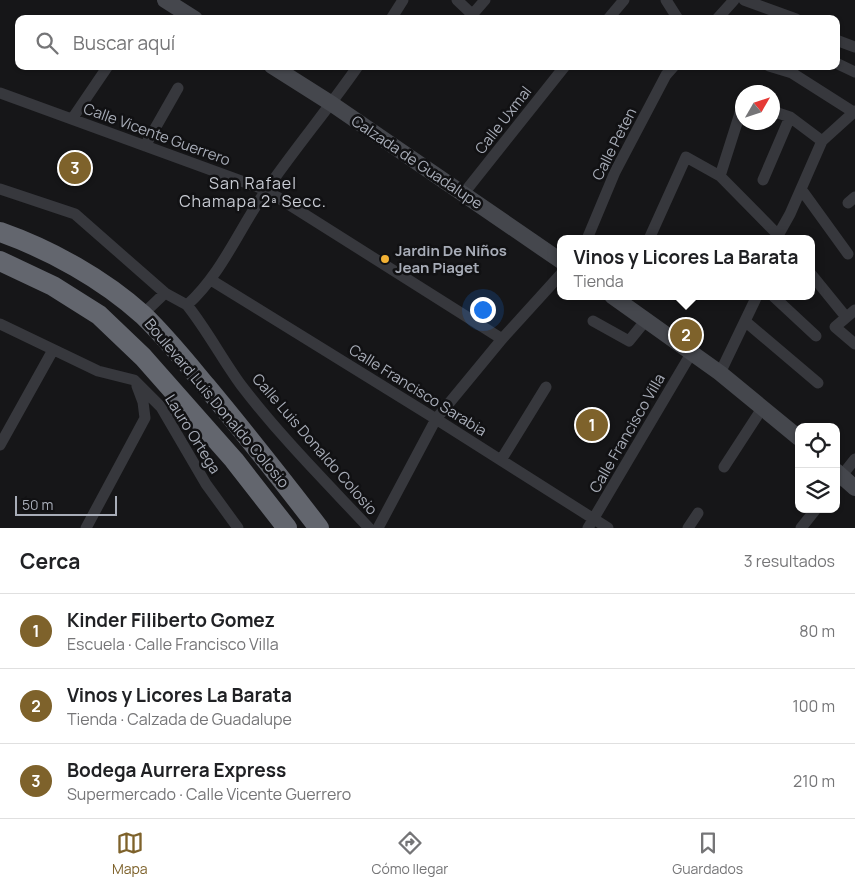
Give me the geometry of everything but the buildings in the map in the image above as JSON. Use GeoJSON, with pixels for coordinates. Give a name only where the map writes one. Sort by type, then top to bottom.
{"type":"FeatureCollection","features":[{"type":"Feature","properties":{"kind":"highway","name":"Boulevard Luis Donaldo Colosio"},"geometry":{"type":"LineString","coordinates":[[0,232],[66,261],[111,290],[142,315],[164,336],[320,528]]}},
{"type":"Feature","properties":{"kind":"highway","name":"Boulevard Luis Donaldo Colosio"},"geometry":{"type":"LineString","coordinates":[[0,262],[53,286],[99,314],[143,357],[211,435],[287,528]]}},
{"type":"Feature","properties":{"kind":"street"},"geometry":{"type":"LineString","coordinates":[[165,0],[189,15]]}},
{"type":"Feature","properties":{"kind":"street"},"geometry":{"type":"LineString","coordinates":[[393,15],[403,0]]}},
{"type":"Feature","properties":{"kind":"street"},"geometry":{"type":"LineString","coordinates":[[457,0],[472,15]]}},
{"type":"Feature","properties":{"kind":"street"},"geometry":{"type":"LineString","coordinates":[[475,15],[485,0]]}},
{"type":"Feature","properties":{"kind":"street"},"geometry":{"type":"LineString","coordinates":[[611,15],[624,0]]}},
{"type":"Feature","properties":{"kind":"street"},"geometry":{"type":"LineString","coordinates":[[666,0],[675,15]]}},
{"type":"Feature","properties":{"kind":"street"},"geometry":{"type":"LineString","coordinates":[[721,15],[734,0]]}},
{"type":"Feature","properties":{"kind":"street"},"geometry":{"type":"LineString","coordinates":[[744,0],[785,15]]}},
{"type":"Feature","properties":{"kind":"street"},"geometry":{"type":"LineString","coordinates":[[840,41],[855,47]]}},
{"type":"Feature","properties":{"kind":"street"},"geometry":{"type":"LineString","coordinates":[[840,65],[855,72]]}},
{"type":"Feature","properties":{"kind":"street"},"geometry":{"type":"LineString","coordinates":[[72,119],[105,70]]}},
{"type":"Feature","properties":{"kind":"street","name":"Calzada de Guadalupe"},"geometry":{"type":"LineString","coordinates":[[278,70],[332,104],[557,257]]}},
{"type":"Feature","properties":{"kind":"street"},"geometry":{"type":"LineString","coordinates":[[0,189],[75,214],[165,293],[187,305],[199,295],[210,280],[266,190],[332,104],[355,70]]}},
{"type":"Feature","properties":{"kind":"street","name":"Calle Uxmal"},"geometry":{"type":"LineString","coordinates":[[464,194],[557,70]]}},
{"type":"Feature","properties":{"kind":"street","name":"Calle Peten"},"geometry":{"type":"LineString","coordinates":[[589,235],[615,172],[666,75],[670,70]]}},
{"type":"Feature","properties":{"kind":"street"},"geometry":{"type":"LineString","coordinates":[[780,235],[822,141],[855,112],[792,73],[782,70]]}},
{"type":"Feature","properties":{"kind":"street"},"geometry":{"type":"LineString","coordinates":[[145,146],[178,88]]}},
{"type":"Feature","properties":{"kind":"street","name":"Calle Vicente Guerrero"},"geometry":{"type":"LineString","coordinates":[[0,93],[266,190],[502,339]]}},
{"type":"Feature","properties":{"kind":"street"},"geometry":{"type":"LineString","coordinates":[[780,114],[790,117],[822,141]]}},
{"type":"Feature","properties":{"kind":"street"},"geometry":{"type":"LineString","coordinates":[[763,180],[790,117]]}},
{"type":"Feature","properties":{"kind":"street"},"geometry":{"type":"LineString","coordinates":[[720,176],[735,129]]}},
{"type":"Feature","properties":{"kind":"street"},"geometry":{"type":"LineString","coordinates":[[651,235],[686,157],[720,176],[777,235]]}},
{"type":"Feature","properties":{"kind":"street"},"geometry":{"type":"LineString","coordinates":[[801,189],[848,254]]}},
{"type":"Feature","properties":{"kind":"street"},"geometry":{"type":"LineString","coordinates":[[378,528],[436,419],[502,339],[557,278]]}},
{"type":"Feature","properties":{"kind":"street"},"geometry":{"type":"LineString","coordinates":[[815,278],[851,314],[835,327],[855,344]]}},
{"type":"Feature","properties":{"kind":"street","name":"Calle Francisco Sarabia"},"geometry":{"type":"LineString","coordinates":[[210,280],[501,460],[591,524],[608,528]]}},
{"type":"Feature","properties":{"kind":"street"},"geometry":{"type":"LineString","coordinates":[[142,315],[165,293]]}},
{"type":"Feature","properties":{"kind":"street"},"geometry":{"type":"LineString","coordinates":[[621,300],[720,373],[795,435]]}},
{"type":"Feature","properties":{"kind":"street"},"geometry":{"type":"LineString","coordinates":[[720,373],[755,300]]}},
{"type":"Feature","properties":{"kind":"street"},"geometry":{"type":"LineString","coordinates":[[777,300],[816,336]]}},
{"type":"Feature","properties":{"kind":"street","name":"Calle Luis Donaldo Colosio"},"geometry":{"type":"LineString","coordinates":[[187,305],[241,384],[290,443],[369,528]]}},
{"type":"Feature","properties":{"kind":"street"},"geometry":{"type":"LineString","coordinates":[[593,322],[629,341],[646,320]]}},
{"type":"Feature","properties":{"kind":"street"},"geometry":{"type":"LineString","coordinates":[[746,322],[818,383]]}},
{"type":"Feature","properties":{"kind":"street","name":"Lauro Ortega"},"geometry":{"type":"LineString","coordinates":[[0,324],[98,371],[134,380],[161,406],[206,484],[238,528]]}},
{"type":"Feature","properties":{"kind":"street"},"geometry":{"type":"LineString","coordinates":[[0,445],[53,350]]}},
{"type":"Feature","properties":{"kind":"street","name":"Calle Francisco Villa"},"geometry":{"type":"LineString","coordinates":[[591,524],[692,352]]}},
{"type":"Feature","properties":{"kind":"street"},"geometry":{"type":"LineString","coordinates":[[86,528],[145,418],[143,402],[134,380]]}},
{"type":"Feature","properties":{"kind":"street"},"geometry":{"type":"LineString","coordinates":[[501,460],[546,387]]}},
{"type":"Feature","properties":{"kind":"street"},"geometry":{"type":"LineString","coordinates":[[161,406],[211,435]]}},
{"type":"Feature","properties":{"kind":"street"},"geometry":{"type":"LineString","coordinates":[[724,467],[762,407]]}},
{"type":"Feature","properties":{"kind":"street"},"geometry":{"type":"LineString","coordinates":[[840,474],[855,460]]}},
{"type":"Feature","properties":{"kind":"street"},"geometry":{"type":"LineString","coordinates":[[840,477],[855,488]]}},
{"type":"Feature","properties":{"kind":"street"},"geometry":{"type":"LineString","coordinates":[[688,528],[698,513]]}},
{"type":"Feature","properties":{"kind":"street"},"geometry":{"type":"LineString","coordinates":[[801,528],[813,513]]}},
{"type":"Feature","properties":{"kind":"place","name":"Bodega Aurrera Express"},"geometry":{"type":"Point","coordinates":[75,168]}},
{"type":"Feature","properties":{"kind":"place","name":"Jardin De Niños Jean Piaget"},"geometry":{"type":"Point","coordinates":[385,259]}},
{"type":"Feature","properties":{"kind":"place","name":"Vinos y Licores La Barata"},"geometry":{"type":"Point","coordinates":[686,335]}},
{"type":"Feature","properties":{"kind":"place","name":"Kinder Filiberto Gomez"},"geometry":{"type":"Point","coordinates":[592,425]}},
{"type":"Feature","properties":{"kind":"district","name":"San Rafael Chamapa 2ª Secc."},"geometry":{"type":"Point","coordinates":[253,192]}}]}
